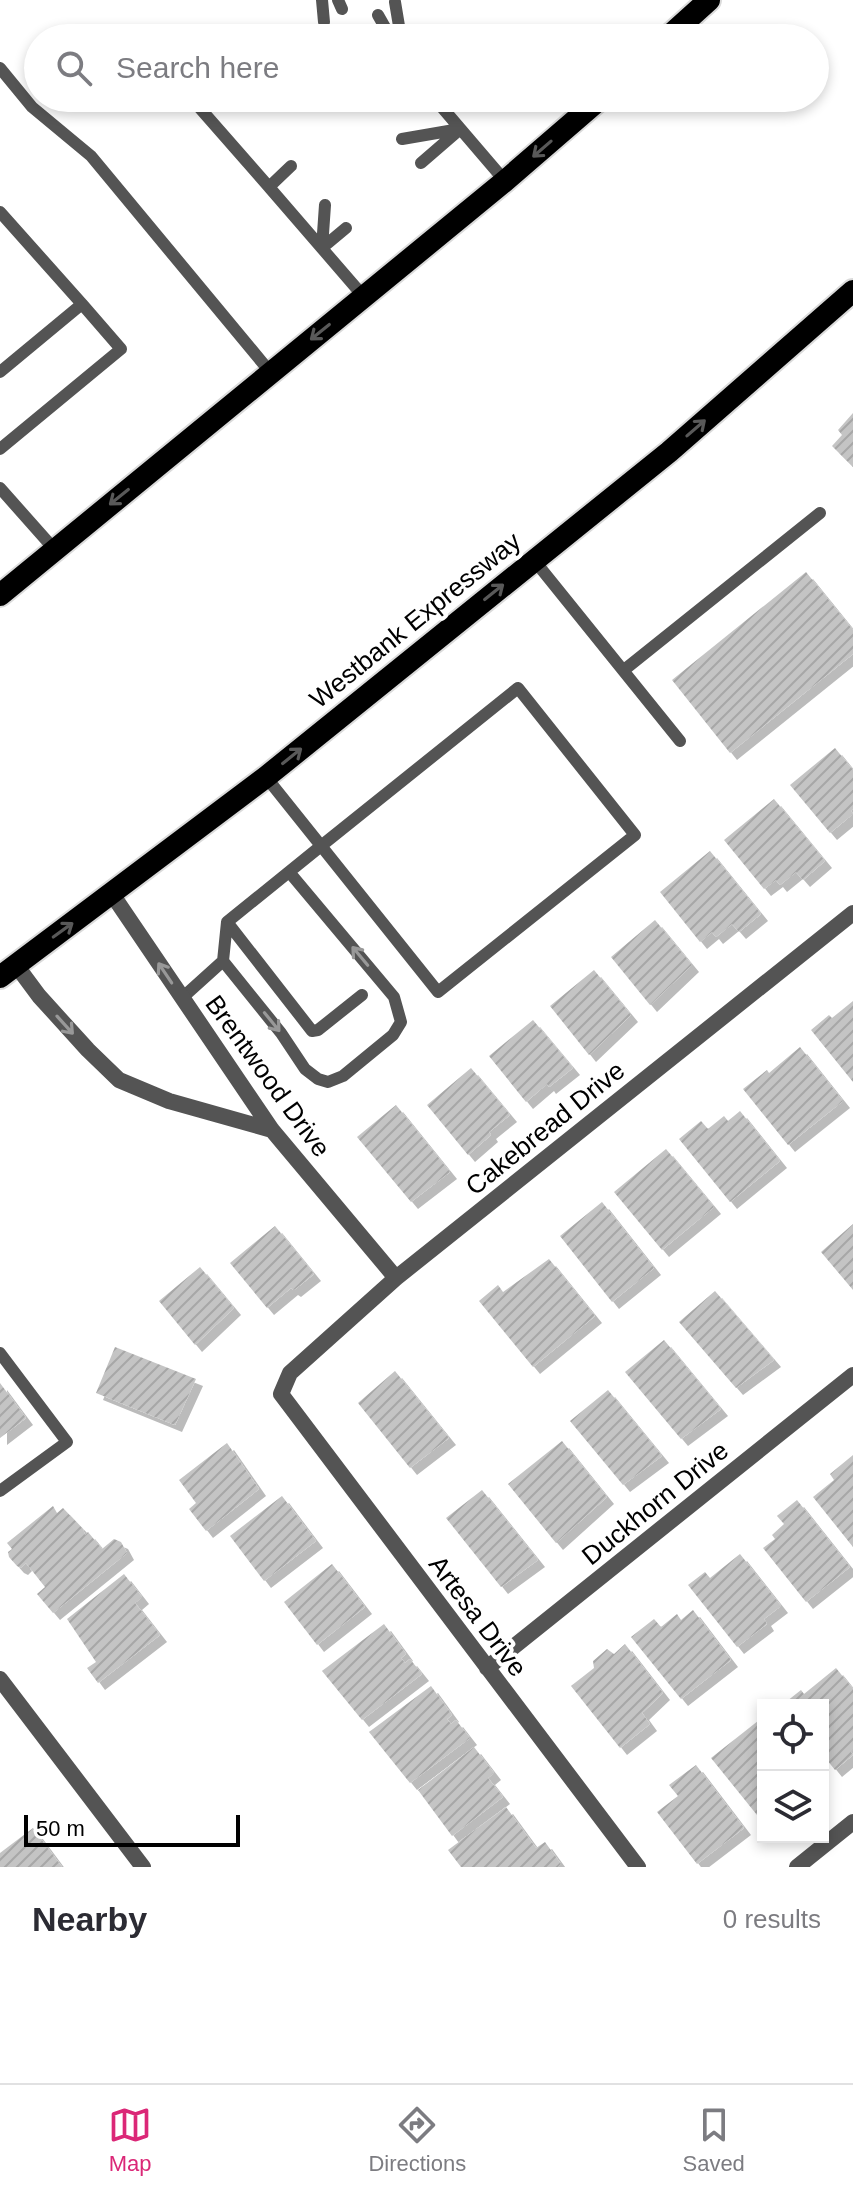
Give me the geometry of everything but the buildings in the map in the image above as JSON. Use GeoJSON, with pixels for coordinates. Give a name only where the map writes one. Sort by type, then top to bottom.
{"type":"FeatureCollection","features":[{"type":"Feature","properties":{"kind":"highway"},"geometry":{"type":"LineString","coordinates":[[682,24],[709,0]]}},
{"type":"Feature","properties":{"kind":"highway"},"geometry":{"type":"LineString","coordinates":[[0,595],[585,112]]}},
{"type":"Feature","properties":{"kind":"highway","name":"Westbank Expressway"},"geometry":{"type":"LineString","coordinates":[[8,971],[266,777],[669,452],[853,291]]}},
{"type":"Feature","properties":{"kind":"street","name":"Brentwood Drive"},"geometry":{"type":"LineString","coordinates":[[112,894],[272,1130],[396,1278]]}},
{"type":"Feature","properties":{"kind":"street","name":"Cakebread Drive"},"geometry":{"type":"LineString","coordinates":[[281,1394],[290,1373],[396,1278],[853,913]]}},
{"type":"Feature","properties":{"kind":"street"},"geometry":{"type":"LineString","coordinates":[[8,971],[39,996],[119,1080],[169,1101],[272,1130]]}},
{"type":"Feature","properties":{"kind":"street","name":"Duckhorn Drive"},"geometry":{"type":"LineString","coordinates":[[487,1668],[853,1375]]}},
{"type":"Feature","properties":{"kind":"street","name":"Artesa Drive"},"geometry":{"type":"LineString","coordinates":[[281,1394],[638,1867]]}},
{"type":"Feature","properties":{"kind":"street"},"geometry":{"type":"LineString","coordinates":[[0,1679],[143,1867]]}},
{"type":"Feature","properties":{"kind":"street"},"geometry":{"type":"LineString","coordinates":[[797,1867],[853,1822]]}},
{"type":"Feature","properties":{"kind":"lane"},"geometry":{"type":"LineString","coordinates":[[322,0],[324,22]]}},
{"type":"Feature","properties":{"kind":"lane"},"geometry":{"type":"LineString","coordinates":[[395,2],[399,24]]}},
{"type":"Feature","properties":{"kind":"lane"},"geometry":{"type":"LineString","coordinates":[[378,15],[383,24]]}},
{"type":"Feature","properties":{"kind":"lane"},"geometry":{"type":"LineString","coordinates":[[0,68],[24,97]]}},
{"type":"Feature","properties":{"kind":"lane"},"geometry":{"type":"LineString","coordinates":[[38,112],[91,156],[271,373]]}},
{"type":"Feature","properties":{"kind":"lane"},"geometry":{"type":"LineString","coordinates":[[203,112],[364,297]]}},
{"type":"Feature","properties":{"kind":"lane"},"geometry":{"type":"LineString","coordinates":[[446,112],[505,181]]}},
{"type":"Feature","properties":{"kind":"lane"},"geometry":{"type":"LineString","coordinates":[[402,139],[460,129]]}},
{"type":"Feature","properties":{"kind":"lane"},"geometry":{"type":"LineString","coordinates":[[421,163],[460,129]]}},
{"type":"Feature","properties":{"kind":"lane"},"geometry":{"type":"LineString","coordinates":[[269,187],[291,166]]}},
{"type":"Feature","properties":{"kind":"lane"},"geometry":{"type":"LineString","coordinates":[[322,248],[325,205]]}},
{"type":"Feature","properties":{"kind":"lane"},"geometry":{"type":"LineString","coordinates":[[0,212],[121,349],[0,449]]}},
{"type":"Feature","properties":{"kind":"lane"},"geometry":{"type":"LineString","coordinates":[[322,248],[346,228]]}},
{"type":"Feature","properties":{"kind":"lane"},"geometry":{"type":"LineString","coordinates":[[0,372],[82,304]]}},
{"type":"Feature","properties":{"kind":"lane"},"geometry":{"type":"LineString","coordinates":[[0,488],[55,550]]}},
{"type":"Feature","properties":{"kind":"lane"},"geometry":{"type":"LineString","coordinates":[[624,670],[820,513]]}},
{"type":"Feature","properties":{"kind":"lane"},"geometry":{"type":"LineString","coordinates":[[534,560],[680,741]]}},
{"type":"Feature","properties":{"kind":"lane"},"geometry":{"type":"LineString","coordinates":[[182,998],[223,961],[227,922],[290,873],[321,846],[518,688],[635,835],[438,992],[321,846],[266,777]]}},
{"type":"Feature","properties":{"kind":"lane"},"geometry":{"type":"LineString","coordinates":[[223,961],[281,1033],[305,1069],[318,1079],[328,1082],[343,1076],[393,1035],[401,1022],[394,997],[290,873]]}},
{"type":"Feature","properties":{"kind":"lane"},"geometry":{"type":"LineString","coordinates":[[227,922],[312,1031],[318,1030],[362,995]]}},
{"type":"Feature","properties":{"kind":"lane"},"geometry":{"type":"LineString","coordinates":[[0,1353],[67,1442],[0,1491]]}}]}
